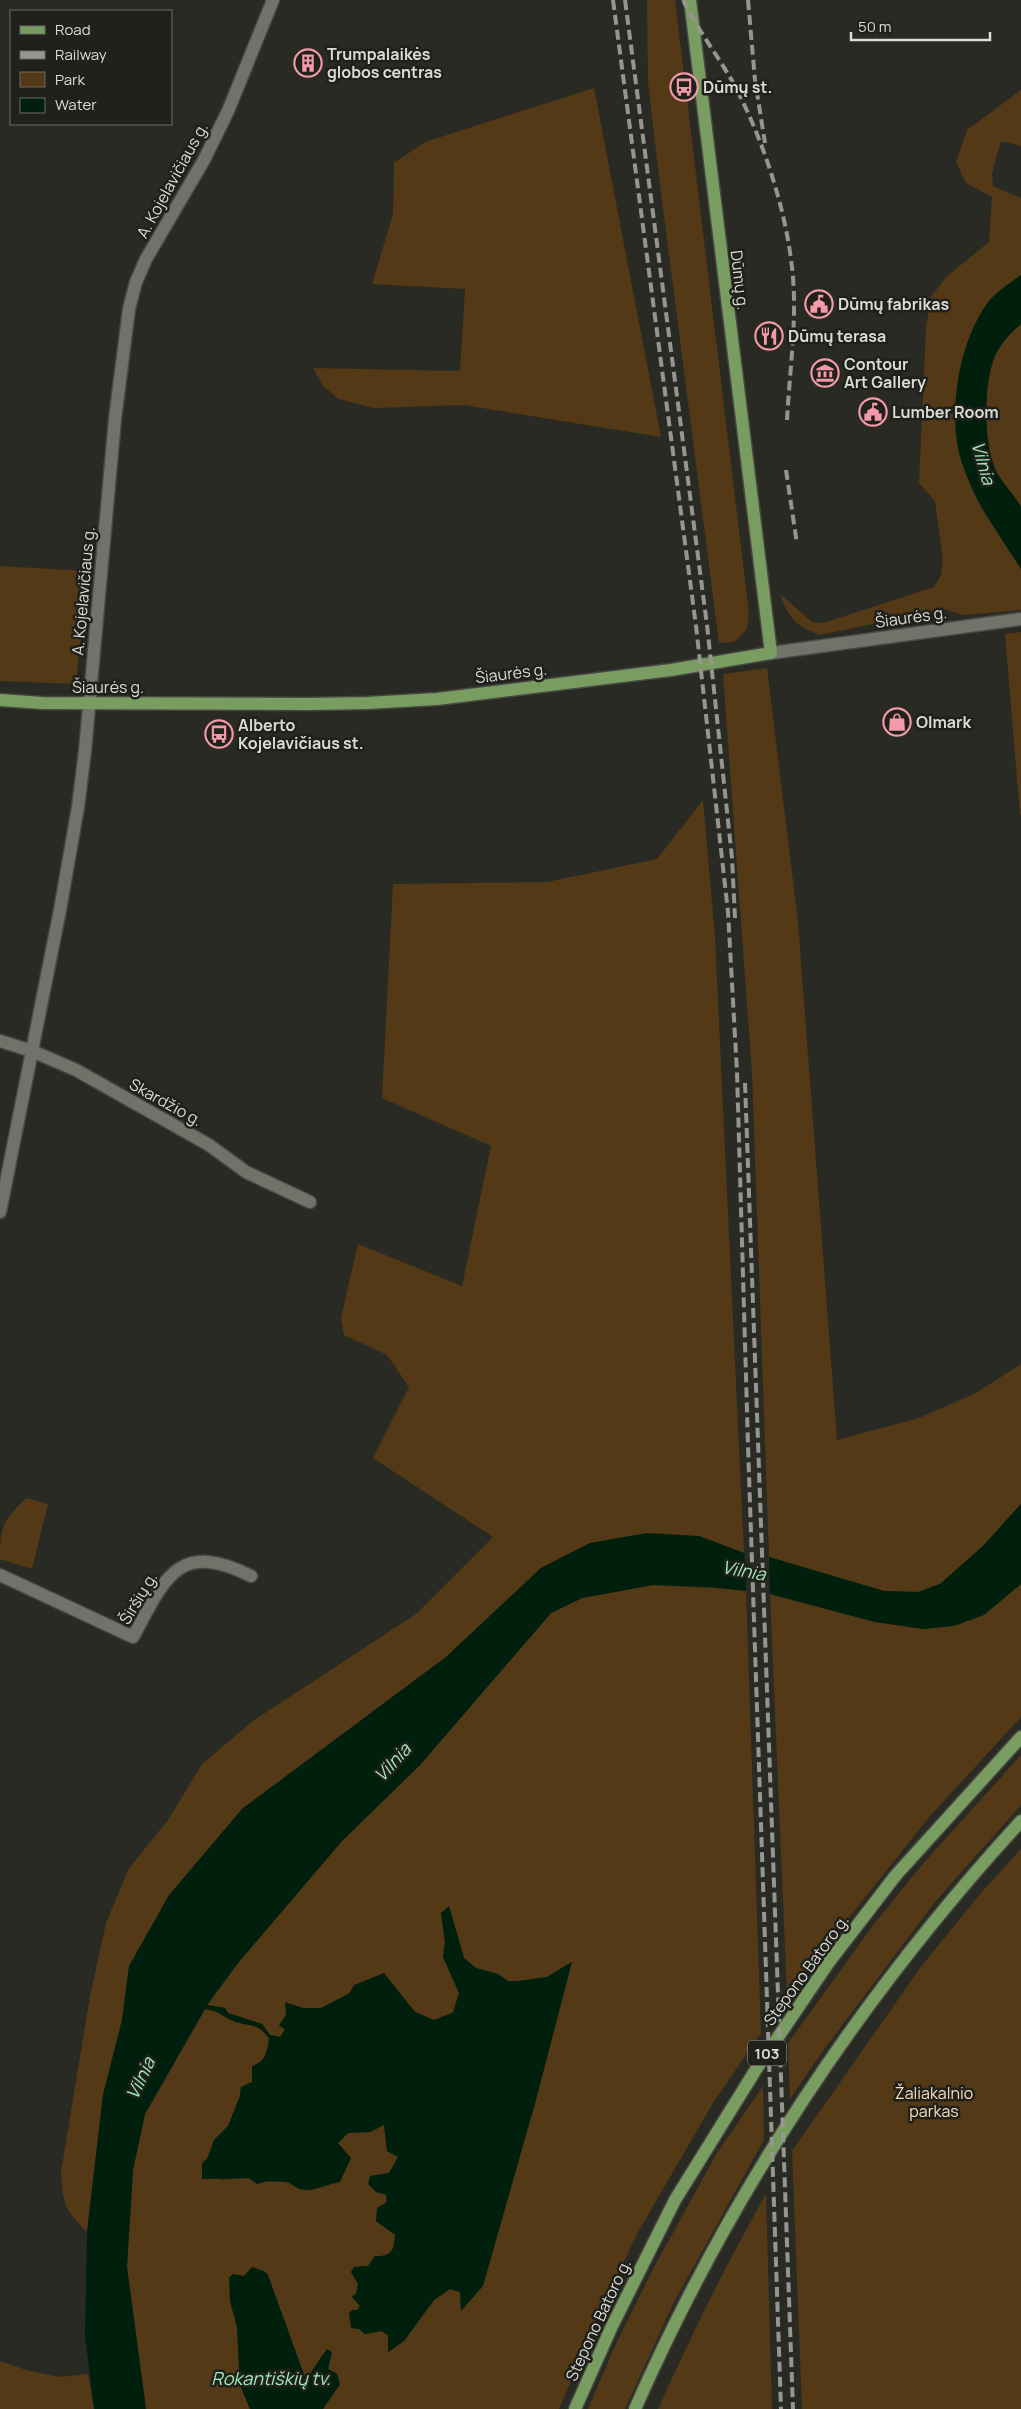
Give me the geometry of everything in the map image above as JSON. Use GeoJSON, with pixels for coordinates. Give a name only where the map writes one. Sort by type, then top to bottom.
{"type":"FeatureCollection","features":[{"type":"Feature","properties":{"kind":"main road","name":"Dūmų g."},"geometry":{"type":"LineString","coordinates":[[690,0],[771,653]]}},
{"type":"Feature","properties":{"kind":"main road","name":"Šiaurės g."},"geometry":{"type":"LineString","coordinates":[[0,700],[88,703],[309,704],[437,699],[671,670],[771,653]]}},
{"type":"Feature","properties":{"kind":"main road","name":"Stepono Batoro g."},"geometry":{"type":"LineString","coordinates":[[574,2409],[612,2326],[674,2200],[755,2072],[829,1962],[896,1875],[1021,1737]]}},
{"type":"Feature","properties":{"kind":"main road"},"geometry":{"type":"LineString","coordinates":[[635,2409],[662,2347],[727,2224],[795,2111],[878,1992],[939,1913],[1021,1821]]}},
{"type":"Feature","properties":{"kind":"street","name":"A. Kojelavičiaus g."},"geometry":{"type":"LineString","coordinates":[[0,1212],[78,807],[115,419],[129,309],[136,282],[146,259],[204,160],[228,110],[273,0]]}},
{"type":"Feature","properties":{"kind":"street","name":"Šiaurės g."},"geometry":{"type":"LineString","coordinates":[[771,653],[1018,620]]}},
{"type":"Feature","properties":{"kind":"street","name":"Skardžio g."},"geometry":{"type":"LineString","coordinates":[[0,1041],[32,1051],[76,1070],[209,1145],[246,1172],[310,1202]]}},
{"type":"Feature","properties":{"kind":"street","name":"Širšių g."},"geometry":{"type":"LineString","coordinates":[[0,1575],[133,1637],[164,1581],[183,1567],[195,1563],[218,1562],[251,1576]]}},
{"type":"Feature","properties":{"kind":"green space"},"geometry":{"type":"Polygon","coordinates":[[[647,0],[675,0],[749,613],[747,629],[734,642],[719,643],[648,82],[647,0]]]}},
{"type":"Feature","properties":{"kind":"green space"},"geometry":{"type":"Polygon","coordinates":[[[594,88],[661,437],[464,405],[374,408],[339,399],[323,386],[313,368],[460,371],[465,289],[372,284],[393,214],[394,163],[425,142],[594,88]]]}},
{"type":"Feature","properties":{"kind":"green space"},"geometry":{"type":"Polygon","coordinates":[[[1021,90],[1021,146],[1001,141],[992,173],[993,186],[1021,198],[1021,275],[998,295],[980,319],[967,346],[959,375],[956,405],[958,436],[964,466],[974,494],[986,516],[1021,568],[1021,610],[963,615],[945,609],[820,635],[804,628],[794,620],[780,594],[812,622],[823,623],[934,587],[941,575],[943,560],[935,501],[919,483],[926,328],[931,297],[946,277],[989,242],[992,197],[966,183],[956,162],[967,130],[1021,90]]]}},
{"type":"Feature","properties":{"kind":"green space"},"geometry":{"type":"Polygon","coordinates":[[[1021,324],[1021,507],[1002,482],[992,461],[986,414],[988,382],[995,356],[1006,338],[1021,324]]]}},
{"type":"Feature","properties":{"kind":"green space"},"geometry":{"type":"Polygon","coordinates":[[[0,566],[87,571],[76,684],[0,681],[0,566]]]}},
{"type":"Feature","properties":{"kind":"green space"},"geometry":{"type":"Polygon","coordinates":[[[1021,632],[1021,815],[1020,815],[1005,634],[1021,632]]]}},
{"type":"Feature","properties":{"kind":"green space"},"geometry":{"type":"Polygon","coordinates":[[[767,668],[798,922],[837,1440],[919,1418],[976,1393],[1021,1364],[1021,1504],[982,1547],[940,1584],[918,1592],[884,1591],[769,1557],[752,1073],[723,674],[767,668]]]}},
{"type":"Feature","properties":{"kind":"green space"},"geometry":{"type":"Polygon","coordinates":[[[703,800],[715,937],[744,1553],[699,1536],[590,1543],[541,1568],[446,1657],[242,1809],[129,1966],[122,2020],[103,2095],[87,2232],[66,2205],[61,2172],[90,1996],[106,1923],[129,1868],[168,1820],[202,1764],[253,1721],[416,1614],[493,1537],[373,1458],[409,1387],[387,1355],[344,1335],[341,1318],[358,1244],[462,1286],[491,1146],[382,1098],[393,884],[547,882],[657,859],[703,800]]]}},
{"type":"Feature","properties":{"kind":"green space"},"geometry":{"type":"Polygon","coordinates":[[[26,1498],[48,1504],[32,1569],[0,1559],[4,1525],[26,1498]]]}},
{"type":"Feature","properties":{"kind":"green space"},"geometry":{"type":"Polygon","coordinates":[[[1021,1584],[1021,1717],[931,1815],[787,1995],[770,1594],[875,1622],[924,1629],[1021,1584]]]}},
{"type":"Feature","properties":{"kind":"green space"},"geometry":{"type":"Polygon","coordinates":[[[653,1585],[746,1590],[761,2033],[713,2103],[637,2234],[599,2314],[559,2409],[323,2409],[340,2384],[328,2369],[332,2352],[322,2355],[306,2381],[276,2300],[230,2301],[237,2327],[240,2385],[250,2409],[146,2409],[127,2267],[133,2170],[145,2114],[205,2009],[237,2022],[255,2026],[269,2038],[265,2055],[252,2083],[241,2087],[240,2096],[228,2126],[214,2140],[208,2157],[202,2164],[220,2180],[249,2178],[257,2184],[278,2181],[310,2191],[340,2181],[338,2143],[348,2133],[370,2132],[384,2125],[387,2151],[398,2157],[389,2173],[370,2176],[386,2195],[386,2226],[395,2235],[392,2252],[368,2266],[354,2267],[351,2272],[358,2284],[356,2294],[352,2296],[360,2306],[352,2321],[365,2334],[381,2331],[389,2335],[389,2352],[404,2341],[434,2300],[450,2289],[460,2292],[461,2310],[571,1962],[547,1977],[519,1981],[508,1981],[498,1974],[476,1968],[464,1958],[449,1907],[441,1913],[445,1942],[443,1957],[459,1993],[453,2012],[434,2020],[410,2007],[391,1984],[349,1993],[321,2008],[303,2008],[286,2015],[283,2022],[285,2030],[280,2037],[270,2035],[262,2024],[228,2013],[225,2008],[207,2005],[238,1963],[342,1841],[420,1765],[551,1613],[582,1598],[653,1585]]]}},
{"type":"Feature","properties":{"kind":"green space"},"geometry":{"type":"Polygon","coordinates":[[[1021,1755],[1021,1805],[935,1902],[825,2048],[790,2099],[788,2043],[874,1924],[921,1866],[1021,1755]]]}},
{"type":"Feature","properties":{"kind":"green space","name":"Žaliakalnio parkas"},"geometry":{"type":"Polygon","coordinates":[[[1021,1849],[1021,2409],[802,2409],[792,2151],[920,1968],[980,1894],[1021,1849]]]}},
{"type":"Feature","properties":{"kind":"green space"},"geometry":{"type":"Polygon","coordinates":[[[763,2086],[764,2140],[674,2302],[625,2409],[588,2409],[614,2348],[653,2269],[717,2153],[763,2086]]]}},
{"type":"Feature","properties":{"kind":"green space"},"geometry":{"type":"Polygon","coordinates":[[[766,2194],[772,2409],[658,2409],[709,2300],[766,2194]]]}},
{"type":"Feature","properties":{"kind":"green space"},"geometry":{"type":"Polygon","coordinates":[[[0,2361],[26,2370],[60,2377],[88,2374],[94,2409],[0,2409],[0,2361]]]}},
{"type":"Feature","properties":{"kind":"water","name":"Vilnia"},"geometry":{"type":"Polygon","coordinates":[[[1021,275],[1021,324],[1006,338],[995,356],[988,382],[986,415],[992,461],[997,473],[1021,507],[1021,569],[989,519],[968,480],[958,447],[955,427],[955,405],[962,361],[976,321],[994,296],[1021,275]]]}},
{"type":"Feature","properties":{"kind":"water","name":"Vilnia"},"geometry":{"type":"Polygon","coordinates":[[[1021,1504],[1021,1584],[984,1615],[954,1626],[924,1629],[875,1622],[770,1594],[711,1587],[653,1585],[582,1598],[551,1613],[420,1765],[342,1841],[238,1963],[207,2005],[225,2008],[228,2013],[262,2024],[270,2035],[280,2037],[285,2030],[279,2025],[286,2015],[285,2002],[303,2008],[321,2008],[349,1994],[354,1985],[384,1973],[415,2012],[434,2020],[453,2013],[459,1993],[443,1957],[445,1942],[441,1913],[449,1906],[464,1958],[476,1968],[498,1974],[508,1981],[519,1981],[547,1977],[572,1962],[536,2100],[483,2286],[461,2311],[460,2292],[450,2289],[434,2300],[404,2341],[388,2352],[388,2335],[381,2331],[365,2334],[359,2329],[351,2328],[349,2313],[352,2310],[357,2310],[360,2306],[352,2297],[356,2294],[358,2284],[351,2272],[354,2267],[368,2266],[375,2256],[388,2254],[394,2245],[395,2235],[376,2221],[377,2208],[387,2202],[386,2195],[376,2192],[368,2184],[370,2176],[389,2173],[398,2157],[387,2151],[384,2125],[370,2132],[348,2133],[338,2143],[351,2158],[340,2182],[307,2190],[295,2187],[289,2182],[267,2181],[257,2184],[249,2178],[202,2179],[202,2164],[208,2157],[214,2140],[228,2126],[240,2096],[241,2087],[252,2082],[252,2066],[263,2059],[268,2048],[269,2038],[260,2029],[205,2009],[145,2114],[133,2170],[127,2267],[146,2409],[94,2409],[85,2336],[87,2232],[103,2095],[122,2020],[129,1966],[169,1895],[242,1809],[446,1657],[541,1568],[590,1543],[647,1533],[699,1536],[744,1553],[769,1557],[884,1591],[918,1592],[940,1584],[982,1547],[1021,1504]]]}},
{"type":"Feature","properties":{"kind":"water","name":"Rokantiškių tv."},"geometry":{"type":"Polygon","coordinates":[[[252,2267],[264,2271],[268,2275],[306,2380],[327,2349],[332,2352],[328,2369],[337,2374],[340,2384],[323,2409],[250,2409],[240,2385],[237,2327],[230,2301],[229,2278],[233,2274],[244,2276],[252,2267]]]}},
{"type":"Feature","properties":{"kind":"pier"},"geometry":{"type":"Polygon","coordinates":[[[744,1550],[769,1554],[770,1597],[746,1593],[744,1550]]]}},
{"type":"Feature","properties":{"kind":"railway"},"geometry":{"type":"LineString","coordinates":[[613,0],[696,626],[728,912],[737,1072],[781,2409]]}},
{"type":"Feature","properties":{"kind":"railway"},"geometry":{"type":"LineString","coordinates":[[625,0],[707,625],[732,858],[735,918]]}},
{"type":"Feature","properties":{"kind":"railway"},"geometry":{"type":"LineString","coordinates":[[683,0],[695,23],[730,77],[748,112],[769,166],[785,223],[790,251],[794,306],[787,420]]}},
{"type":"Feature","properties":{"kind":"railway"},"geometry":{"type":"LineString","coordinates":[[748,0],[755,80],[765,143]]}},
{"type":"Feature","properties":{"kind":"railway"},"geometry":{"type":"LineString","coordinates":[[786,470],[797,544]]}},
{"type":"Feature","properties":{"kind":"railway"},"geometry":{"type":"LineString","coordinates":[[745,1083],[793,2409]]}},
{"type":"Feature","properties":{"kind":"place","name":"Trumpalaikės globos centras"},"geometry":{"type":"Point","coordinates":[308,63]}},
{"type":"Feature","properties":{"kind":"place","name":"Dūmų st."},"geometry":{"type":"Point","coordinates":[684,87]}},
{"type":"Feature","properties":{"kind":"place","name":"Dūmų fabrikas"},"geometry":{"type":"Point","coordinates":[819,304]}},
{"type":"Feature","properties":{"kind":"place","name":"Dūmų terasa"},"geometry":{"type":"Point","coordinates":[769,336]}},
{"type":"Feature","properties":{"kind":"place","name":"Contour Art Gallery"},"geometry":{"type":"Point","coordinates":[825,373]}},
{"type":"Feature","properties":{"kind":"place","name":"Lumber Room"},"geometry":{"type":"Point","coordinates":[873,412]}},
{"type":"Feature","properties":{"kind":"place","name":"Olmark"},"geometry":{"type":"Point","coordinates":[897,722]}},
{"type":"Feature","properties":{"kind":"place","name":"Alberto Kojelavičiaus st."},"geometry":{"type":"Point","coordinates":[219,734]}}]}
